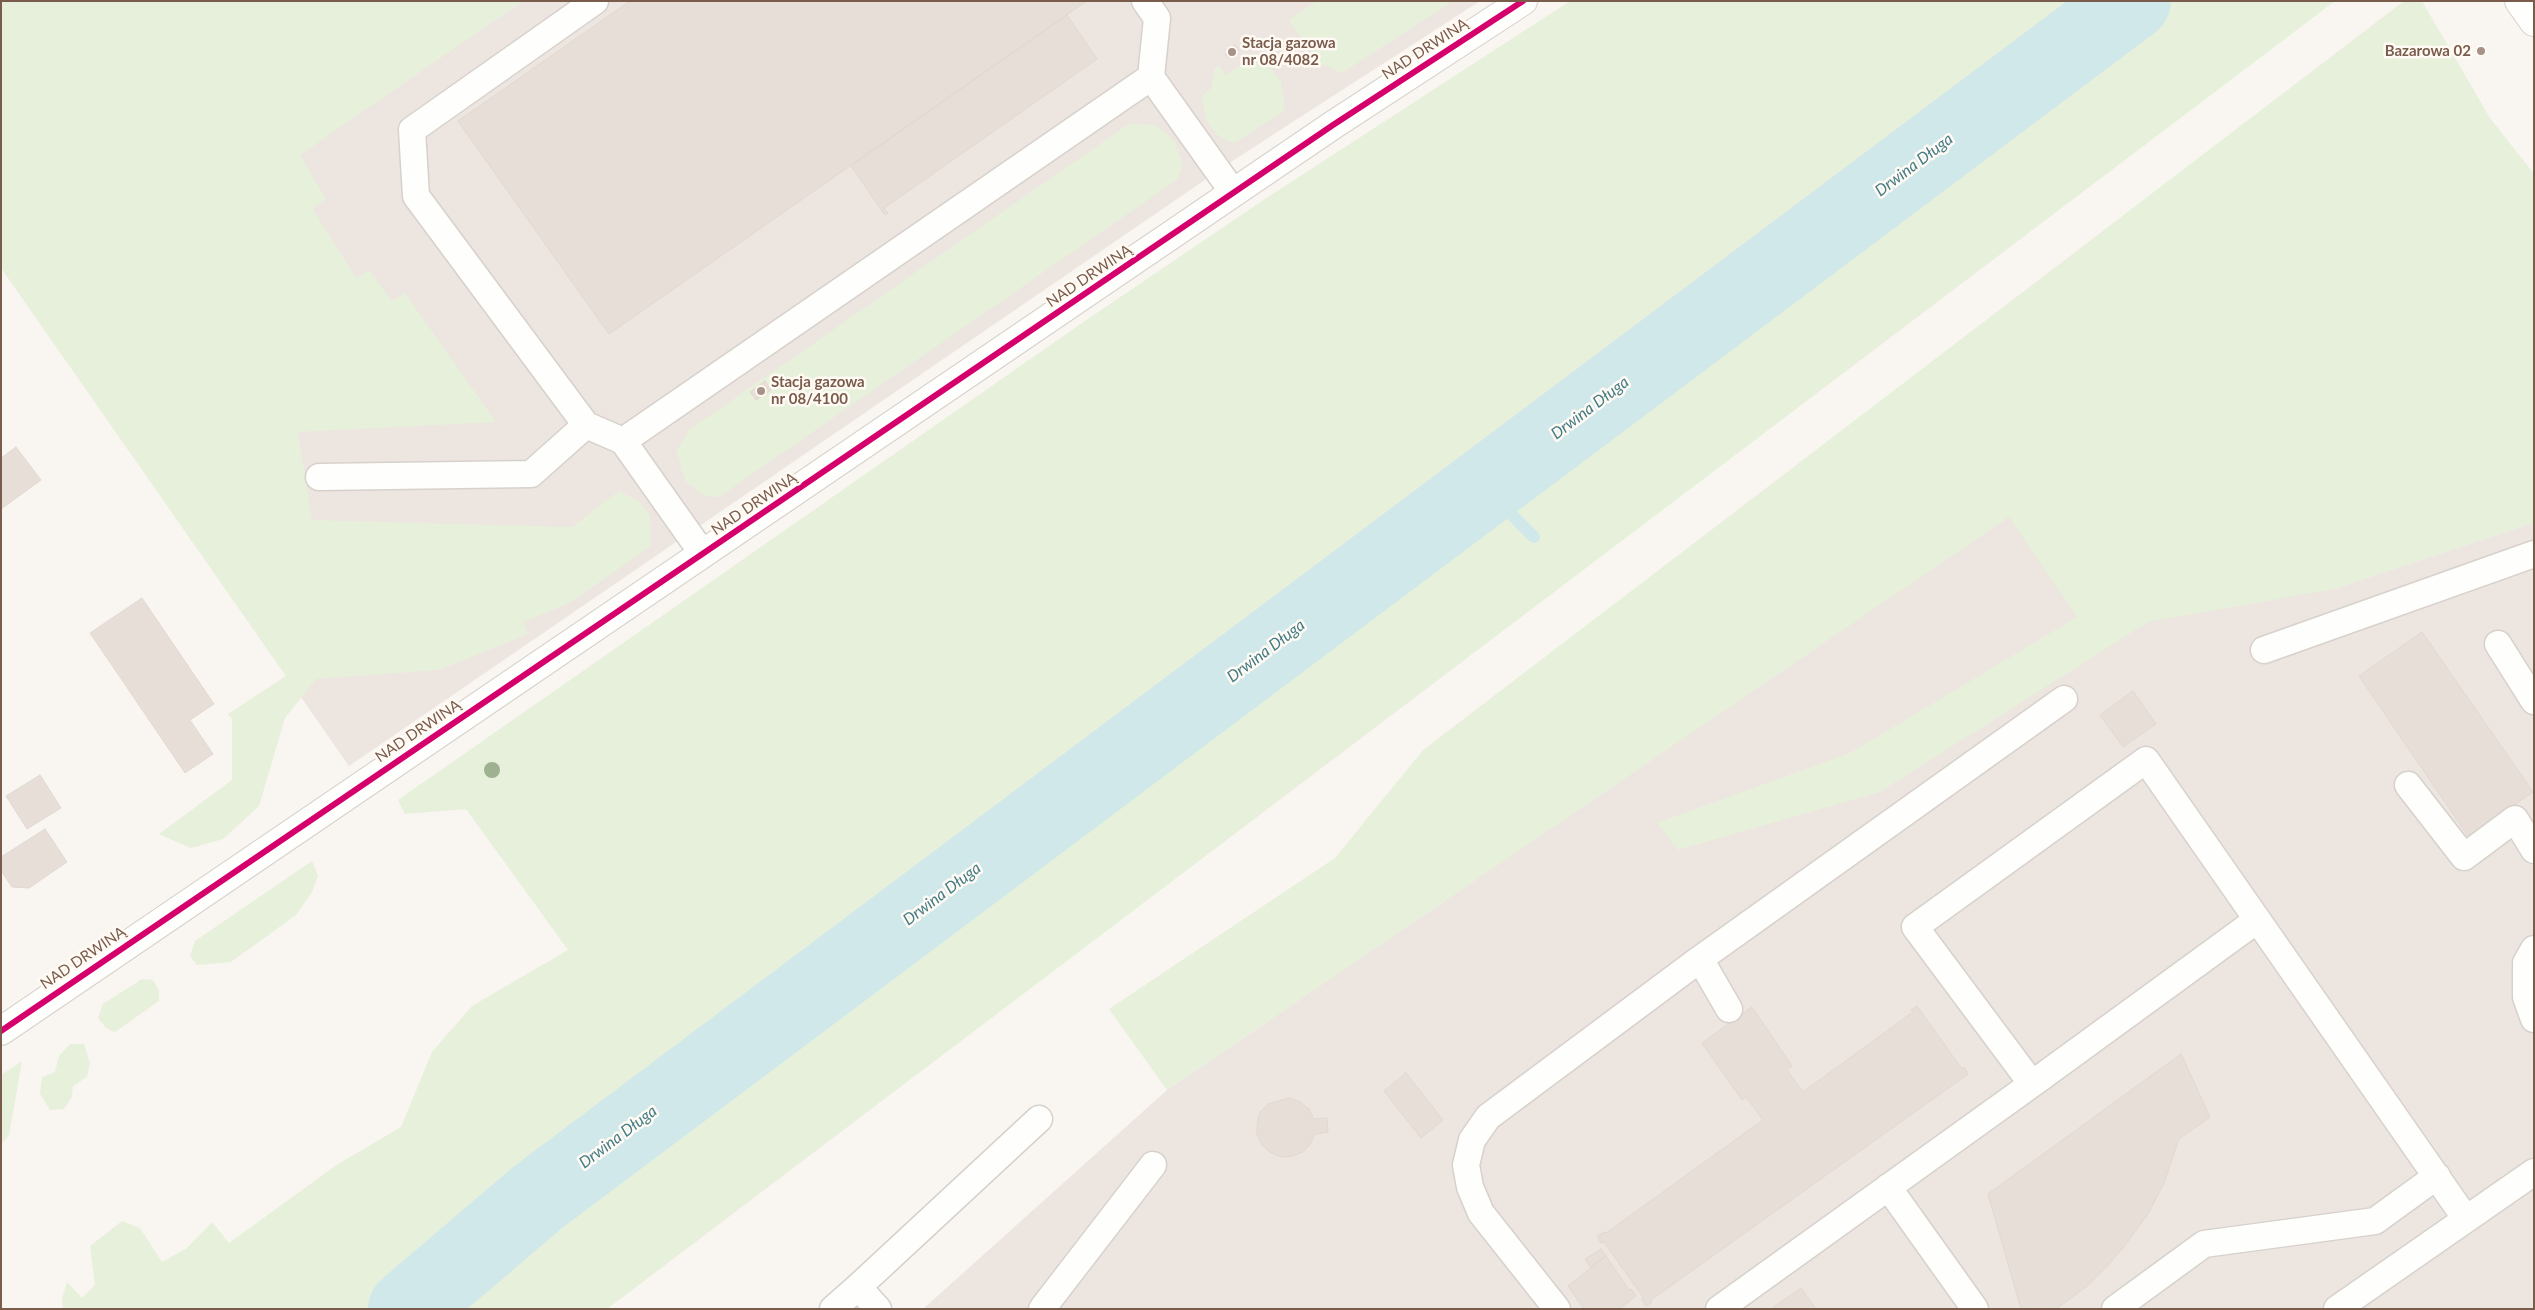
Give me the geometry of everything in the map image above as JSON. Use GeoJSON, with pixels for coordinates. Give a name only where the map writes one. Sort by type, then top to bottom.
{"type":"FeatureCollection","features":[{"type":"Feature","properties":{"kind":"street","name":"NAD DRWINĄ"},"geometry":{"type":"LineString","coordinates":[[4,1022],[703,554],[1392,84],[1523,1]]}},
{"type":"Feature","properties":{"kind":"street"},"geometry":{"type":"LineString","coordinates":[[2519,1],[2534,22]]}},
{"type":"Feature","properties":{"kind":"lane"},"geometry":{"type":"LineString","coordinates":[[595,1],[412,130],[416,196],[586,425],[623,440],[703,554]]}},
{"type":"Feature","properties":{"kind":"lane"},"geometry":{"type":"LineString","coordinates":[[1145,1],[1157,18],[1151,77],[1233,192]]}},
{"type":"Feature","properties":{"kind":"lane"},"geometry":{"type":"LineString","coordinates":[[623,440],[1151,77]]}},
{"type":"Feature","properties":{"kind":"lane"},"geometry":{"type":"LineString","coordinates":[[319,477],[531,474],[586,425]]}},
{"type":"Feature","properties":{"kind":"lane"},"geometry":{"type":"LineString","coordinates":[[2264,650],[2534,554]]}},
{"type":"Feature","properties":{"kind":"lane"},"geometry":{"type":"LineString","coordinates":[[2498,644],[2534,701]]}},
{"type":"Feature","properties":{"kind":"lane"},"geometry":{"type":"LineString","coordinates":[[1557,1309],[1480,1213],[1470,1188],[1466,1165],[1472,1140],[1488,1117],[1700,959],[2064,700]]}},
{"type":"Feature","properties":{"kind":"lane"},"geometry":{"type":"LineString","coordinates":[[2032,1084],[1915,927],[2146,760],[2466,1219]]}},
{"type":"Feature","properties":{"kind":"lane"},"geometry":{"type":"LineString","coordinates":[[2408,784],[2464,857],[2515,819],[2534,850]]}},
{"type":"Feature","properties":{"kind":"lane"},"geometry":{"type":"LineString","coordinates":[[1719,1309],[2257,920]]}},
{"type":"Feature","properties":{"kind":"lane"},"geometry":{"type":"LineString","coordinates":[[2534,950],[2526,963],[2526,998],[2534,1019]]}},
{"type":"Feature","properties":{"kind":"lane"},"geometry":{"type":"LineString","coordinates":[[1700,959],[1729,1009]]}},
{"type":"Feature","properties":{"kind":"lane"},"geometry":{"type":"LineString","coordinates":[[833,1309],[1039,1118]]}},
{"type":"Feature","properties":{"kind":"lane"},"geometry":{"type":"LineString","coordinates":[[1042,1309],[1153,1165]]}},
{"type":"Feature","properties":{"kind":"lane"},"geometry":{"type":"LineString","coordinates":[[2337,1309],[2534,1172]]}},
{"type":"Feature","properties":{"kind":"lane"},"geometry":{"type":"LineString","coordinates":[[2115,1309],[2204,1244],[2375,1221],[2437,1176]]}},
{"type":"Feature","properties":{"kind":"lane"},"geometry":{"type":"LineString","coordinates":[[1888,1187],[1975,1309]]}},
{"type":"Feature","properties":{"kind":"lane"},"geometry":{"type":"LineString","coordinates":[[858,1287],[878,1309]]}},
{"type":"Feature","properties":{"kind":"shaded area"},"geometry":{"type":"Polygon","coordinates":[[[523,1],[1480,1],[1237,158],[349,766],[44,329],[523,1]]]}},
{"type":"Feature","properties":{"kind":"shaded area"},"geometry":{"type":"Polygon","coordinates":[[[2534,177],[2534,1309],[923,1309],[1167,1090],[2009,516],[2534,177]]]}},
{"type":"Feature","properties":{"kind":"green space"},"geometry":{"type":"Polygon","coordinates":[[[1,1],[523,1],[300,155],[326,199],[313,209],[356,278],[369,270],[392,301],[405,293],[496,422],[298,432],[312,520],[572,527],[619,491],[640,502],[650,515],[651,546],[571,602],[524,622],[528,634],[439,670],[316,679],[285,718],[259,806],[223,839],[191,848],[159,834],[232,780],[232,719],[228,714],[286,676],[1,268],[1,1]]]}},
{"type":"Feature","properties":{"kind":"green space"},"geometry":{"type":"Polygon","coordinates":[[[1317,1],[1453,1],[1342,73],[1323,65],[1313,56],[1289,20],[1317,1]]]}},
{"type":"Feature","properties":{"kind":"green space"},"geometry":{"type":"Polygon","coordinates":[[[1570,1],[2335,1],[607,1309],[63,1309],[62,1299],[67,1282],[82,1298],[95,1285],[90,1246],[122,1221],[140,1228],[162,1262],[187,1248],[212,1222],[229,1243],[335,1166],[401,1127],[432,1052],[472,1006],[568,950],[466,809],[405,814],[398,800],[1082,323],[1265,199],[1570,1]]]}},
{"type":"Feature","properties":{"kind":"green space"},"geometry":{"type":"Polygon","coordinates":[[[2404,1],[2422,1],[2490,118],[2534,174],[2534,523],[2335,589],[2148,622],[1880,792],[1678,850],[1657,823],[1850,753],[2077,617],[2009,517],[1167,1090],[1109,1009],[1335,858],[1423,750],[2404,1]]]}},
{"type":"Feature","properties":{"kind":"green space"},"geometry":{"type":"Polygon","coordinates":[[[1259,53],[1281,81],[1285,110],[1235,143],[1225,140],[1216,134],[1206,120],[1201,96],[1212,87],[1214,70],[1218,65],[1226,75],[1259,53]]]}},
{"type":"Feature","properties":{"kind":"green space"},"geometry":{"type":"Polygon","coordinates":[[[1130,123],[1153,125],[1164,131],[1175,142],[1181,158],[1182,168],[1178,179],[719,497],[704,496],[685,481],[676,451],[689,430],[1130,123]]]}},
{"type":"Feature","properties":{"kind":"green space"},"geometry":{"type":"Polygon","coordinates":[[[312,861],[318,876],[312,892],[296,915],[231,962],[197,965],[190,956],[195,941],[312,861]]]}},
{"type":"Feature","properties":{"kind":"green space"},"geometry":{"type":"Polygon","coordinates":[[[142,979],[153,980],[159,990],[159,1001],[115,1032],[106,1028],[98,1018],[103,1004],[142,979]]]}},
{"type":"Feature","properties":{"kind":"green space"},"geometry":{"type":"Polygon","coordinates":[[[70,1044],[84,1044],[90,1063],[87,1077],[73,1086],[72,1097],[64,1109],[50,1110],[40,1094],[42,1077],[55,1072],[59,1056],[70,1044]]]}},
{"type":"Feature","properties":{"kind":"green space"},"geometry":{"type":"Polygon","coordinates":[[[22,1061],[9,1135],[1,1145],[1,1075],[22,1061]]]}},
{"type":"Feature","properties":{"kind":"building"},"geometry":{"type":"Polygon","coordinates":[[[630,1],[1085,2],[609,334],[458,121],[630,1]]]}},
{"type":"Feature","properties":{"kind":"building"},"geometry":{"type":"Polygon","coordinates":[[[1067,15],[1097,59],[884,208],[888,213],[885,215],[851,166],[1067,15]]]}},
{"type":"Feature","properties":{"kind":"building","name":"Stacja gazowa nr 08/4082"},"geometry":{"type":"Polygon","coordinates":[[[1235,45],[1239,50],[1228,58],[1225,54],[1235,45]]]}},
{"type":"Feature","properties":{"kind":"building","name":"Stacja gazowa nr 08/4100"},"geometry":{"type":"Polygon","coordinates":[[[765,381],[771,390],[756,400],[750,392],[765,381]]]}},
{"type":"Feature","properties":{"kind":"building"},"geometry":{"type":"Polygon","coordinates":[[[16,447],[41,480],[1,509],[1,458],[16,447]]]}},
{"type":"Feature","properties":{"kind":"building"},"geometry":{"type":"Polygon","coordinates":[[[142,598],[214,704],[190,720],[213,754],[185,773],[90,633],[142,598]]]}},
{"type":"Feature","properties":{"kind":"building"},"geometry":{"type":"Polygon","coordinates":[[[2422,632],[2533,792],[2468,836],[2359,676],[2422,632]]]}},
{"type":"Feature","properties":{"kind":"building"},"geometry":{"type":"Polygon","coordinates":[[[2133,691],[2156,724],[2123,747],[2100,715],[2133,691]]]}},
{"type":"Feature","properties":{"kind":"building"},"geometry":{"type":"Polygon","coordinates":[[[40,775],[61,808],[27,829],[6,796],[40,775]]]}},
{"type":"Feature","properties":{"kind":"building"},"geometry":{"type":"Polygon","coordinates":[[[45,829],[67,862],[29,888],[12,887],[1,871],[1,857],[45,829]]]}},
{"type":"Feature","properties":{"kind":"building"},"geometry":{"type":"Polygon","coordinates":[[[1917,1006],[1962,1069],[1964,1067],[1968,1074],[1651,1300],[1652,1302],[1646,1306],[1642,1300],[1643,1297],[1604,1242],[1601,1243],[1597,1236],[1604,1232],[1606,1233],[1763,1120],[1746,1097],[1742,1100],[1702,1043],[1752,1007],[1792,1066],[1787,1070],[1803,1092],[1913,1012],[1911,1010],[1917,1006]]]}},
{"type":"Feature","properties":{"kind":"building"},"geometry":{"type":"Polygon","coordinates":[[[2181,1054],[2210,1117],[2179,1139],[2164,1183],[2148,1214],[2109,1264],[2086,1287],[2056,1309],[2021,1309],[1988,1194],[2181,1054]]]}},
{"type":"Feature","properties":{"kind":"building"},"geometry":{"type":"Polygon","coordinates":[[[1406,1073],[1443,1120],[1421,1138],[1384,1091],[1406,1073]]]}},
{"type":"Feature","properties":{"kind":"building"},"geometry":{"type":"Polygon","coordinates":[[[1289,1098],[1300,1102],[1309,1109],[1314,1119],[1327,1118],[1328,1132],[1315,1134],[1303,1152],[1281,1157],[1270,1152],[1262,1145],[1257,1135],[1257,1124],[1260,1112],[1268,1104],[1289,1098]]]}},
{"type":"Feature","properties":{"kind":"building"},"geometry":{"type":"Polygon","coordinates":[[[1601,1249],[1606,1256],[1590,1267],[1585,1259],[1601,1249]]]}},
{"type":"Feature","properties":{"kind":"building"},"geometry":{"type":"Polygon","coordinates":[[[1606,1256],[1629,1290],[1631,1289],[1636,1296],[1619,1309],[1584,1309],[1568,1286],[1606,1256]]]}},
{"type":"Feature","properties":{"kind":"building"},"geometry":{"type":"Polygon","coordinates":[[[1801,1288],[1816,1309],[1771,1309],[1801,1288]]]}},
{"type":"Feature","properties":{"kind":"waterway","name":"Drwina Długa"},"geometry":{"type":"LineString","coordinates":[[407,1309],[537,1198],[2132,1]]}},
{"type":"Feature","properties":{"kind":"waterway"},"geometry":{"type":"LineString","coordinates":[[1477,493],[1510,513],[1534,537]]}},
{"type":"Feature","properties":{"kind":"cycle path"},"geometry":{"type":"LineString","coordinates":[[1,1031],[1333,125],[1523,1]]}},
{"type":"Feature","properties":{"kind":"place","name":"Bazarowa 02"},"geometry":{"type":"Point","coordinates":[2481,51]}},
{"type":"Feature","properties":{"kind":"place","name":"Stacja gazowa nr 08/4082"},"geometry":{"type":"Point","coordinates":[1232,52]}},
{"type":"Feature","properties":{"kind":"place","name":"Stacja gazowa nr 08/4100"},"geometry":{"type":"Point","coordinates":[761,391]}}]}
